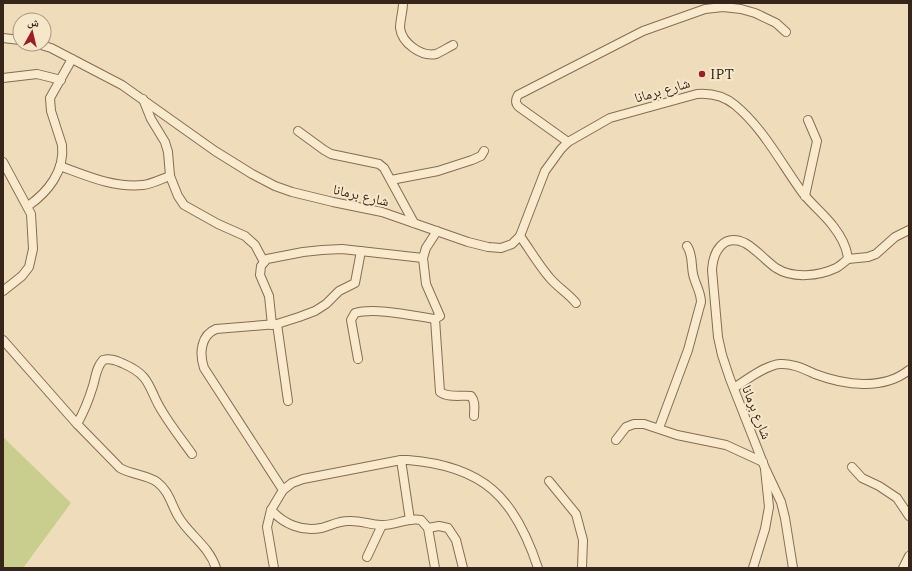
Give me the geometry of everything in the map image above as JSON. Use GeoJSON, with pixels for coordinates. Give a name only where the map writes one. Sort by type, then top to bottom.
{"type":"FeatureCollection","features":[{"type":"Feature","properties":{"kind":"street"},"geometry":{"type":"LineString","coordinates":[[403,3],[400,30],[403,37],[410,45],[428,55],[436,54],[453,45]]}},
{"type":"Feature","properties":{"kind":"street"},"geometry":{"type":"LineString","coordinates":[[568,142],[519,107],[516,104],[518,95],[643,31],[716,5],[755,13],[776,23],[786,32]]}},
{"type":"Feature","properties":{"kind":"street","name":"شارع برمانا"},"geometry":{"type":"LineString","coordinates":[[52,49],[122,85],[215,152],[275,186],[292,192],[333,202],[382,212],[468,242],[488,247],[502,248],[512,244],[520,236],[545,171],[568,142],[610,118],[697,94],[707,93],[734,104],[765,138],[805,196],[832,226],[848,252],[848,259],[837,268],[822,273],[808,275],[793,274],[778,269],[744,243],[735,240],[727,241],[718,249],[713,260],[718,337],[722,355],[764,465],[781,502],[793,568]]}},
{"type":"Feature","properties":{"kind":"street"},"geometry":{"type":"LineString","coordinates":[[28,206],[47,189],[57,177],[63,150],[50,104],[53,92],[72,59]]}},
{"type":"Feature","properties":{"kind":"street"},"geometry":{"type":"LineString","coordinates":[[3,78],[37,74],[61,80]]}},
{"type":"Feature","properties":{"kind":"street"},"geometry":{"type":"LineString","coordinates":[[143,99],[151,118],[165,142],[168,152],[170,176],[178,196],[184,205],[218,224],[245,236],[255,245],[264,262]]}},
{"type":"Feature","properties":{"kind":"street"},"geometry":{"type":"LineString","coordinates":[[805,196],[818,141],[808,120]]}},
{"type":"Feature","properties":{"kind":"street"},"geometry":{"type":"LineString","coordinates":[[298,131],[331,154],[379,164],[384,168],[414,222]]}},
{"type":"Feature","properties":{"kind":"street"},"geometry":{"type":"LineString","coordinates":[[391,180],[438,171],[478,158],[484,151]]}},
{"type":"Feature","properties":{"kind":"street"},"geometry":{"type":"LineString","coordinates":[[3,162],[31,214],[33,249],[29,267],[22,276],[3,292]]}},
{"type":"Feature","properties":{"kind":"street"},"geometry":{"type":"LineString","coordinates":[[60,166],[87,176],[121,185],[144,185],[170,176]]}},
{"type":"Feature","properties":{"kind":"street"},"geometry":{"type":"LineString","coordinates":[[848,259],[868,257],[876,254],[895,237],[909,230]]}},
{"type":"Feature","properties":{"kind":"street"},"geometry":{"type":"LineString","coordinates":[[358,359],[352,320],[355,313],[361,311],[380,312],[435,319],[440,316],[426,284],[423,258],[426,248],[437,231]]}},
{"type":"Feature","properties":{"kind":"street"},"geometry":{"type":"LineString","coordinates":[[520,236],[549,277],[576,303]]}},
{"type":"Feature","properties":{"kind":"street"},"geometry":{"type":"LineString","coordinates":[[659,428],[688,350],[701,302],[701,295],[693,275],[691,254],[687,246]]}},
{"type":"Feature","properties":{"kind":"street"},"geometry":{"type":"LineString","coordinates":[[288,401],[269,296],[260,275],[261,266],[264,262],[274,257],[322,250],[361,251],[423,258]]}},
{"type":"Feature","properties":{"kind":"street"},"geometry":{"type":"LineString","coordinates":[[283,490],[208,374],[202,361],[201,353],[204,339],[211,331],[224,327],[274,324],[315,311],[326,304],[339,291],[353,285],[356,280],[361,251]]}},
{"type":"Feature","properties":{"kind":"street"},"geometry":{"type":"LineString","coordinates":[[701,295],[714,285]]}},
{"type":"Feature","properties":{"kind":"street"},"geometry":{"type":"LineString","coordinates":[[435,319],[440,392],[448,395],[471,396],[475,404],[474,416]]}},
{"type":"Feature","properties":{"kind":"street"},"geometry":{"type":"LineString","coordinates":[[3,340],[77,424],[120,468],[159,483],[166,491],[183,522],[205,547],[216,568]]}},
{"type":"Feature","properties":{"kind":"street"},"geometry":{"type":"LineString","coordinates":[[77,424],[85,407],[99,364],[103,360],[114,360],[131,367],[146,378],[162,411],[192,454]]}},
{"type":"Feature","properties":{"kind":"street"},"geometry":{"type":"LineString","coordinates":[[734,388],[778,364],[790,364],[831,380],[851,384],[866,384],[888,380],[903,375],[909,370]]}},
{"type":"Feature","properties":{"kind":"street"},"geometry":{"type":"LineString","coordinates":[[616,440],[626,427],[634,424],[644,424],[677,435],[726,445],[764,465],[769,507],[766,529],[753,568]]}},
{"type":"Feature","properties":{"kind":"street"},"geometry":{"type":"LineString","coordinates":[[401,460],[410,520]]}},
{"type":"Feature","properties":{"kind":"street"},"geometry":{"type":"LineString","coordinates":[[274,568],[267,527],[271,510],[283,490],[292,483],[303,479],[401,460],[416,461],[453,468],[477,478],[488,485],[502,498],[514,513],[532,550],[538,568]]}},
{"type":"Feature","properties":{"kind":"street"},"geometry":{"type":"LineString","coordinates":[[852,467],[862,478],[879,486],[897,498],[909,516]]}},
{"type":"Feature","properties":{"kind":"street"},"geometry":{"type":"LineString","coordinates":[[548,481],[576,514],[583,540],[582,568]]}},
{"type":"Feature","properties":{"kind":"street"},"geometry":{"type":"LineString","coordinates":[[271,510],[284,522],[301,528],[315,529],[346,521],[362,521],[382,525],[410,520],[421,520],[428,528],[435,568]]}},
{"type":"Feature","properties":{"kind":"street"},"geometry":{"type":"LineString","coordinates":[[367,557],[382,525]]}},
{"type":"Feature","properties":{"kind":"street"},"geometry":{"type":"LineString","coordinates":[[428,528],[439,526],[448,528],[456,540],[463,568]]}},
{"type":"Feature","properties":{"kind":"street"},"geometry":{"type":"LineString","coordinates":[[904,568],[909,556]]}},
{"type":"Feature","properties":{"kind":"green space"},"geometry":{"type":"Polygon","coordinates":[[[3,437],[71,503],[23,568],[3,568],[3,437]]]}},
{"type":"Feature","properties":{"kind":"place","name":"IPT"},"geometry":{"type":"Point","coordinates":[702,74]}}]}
